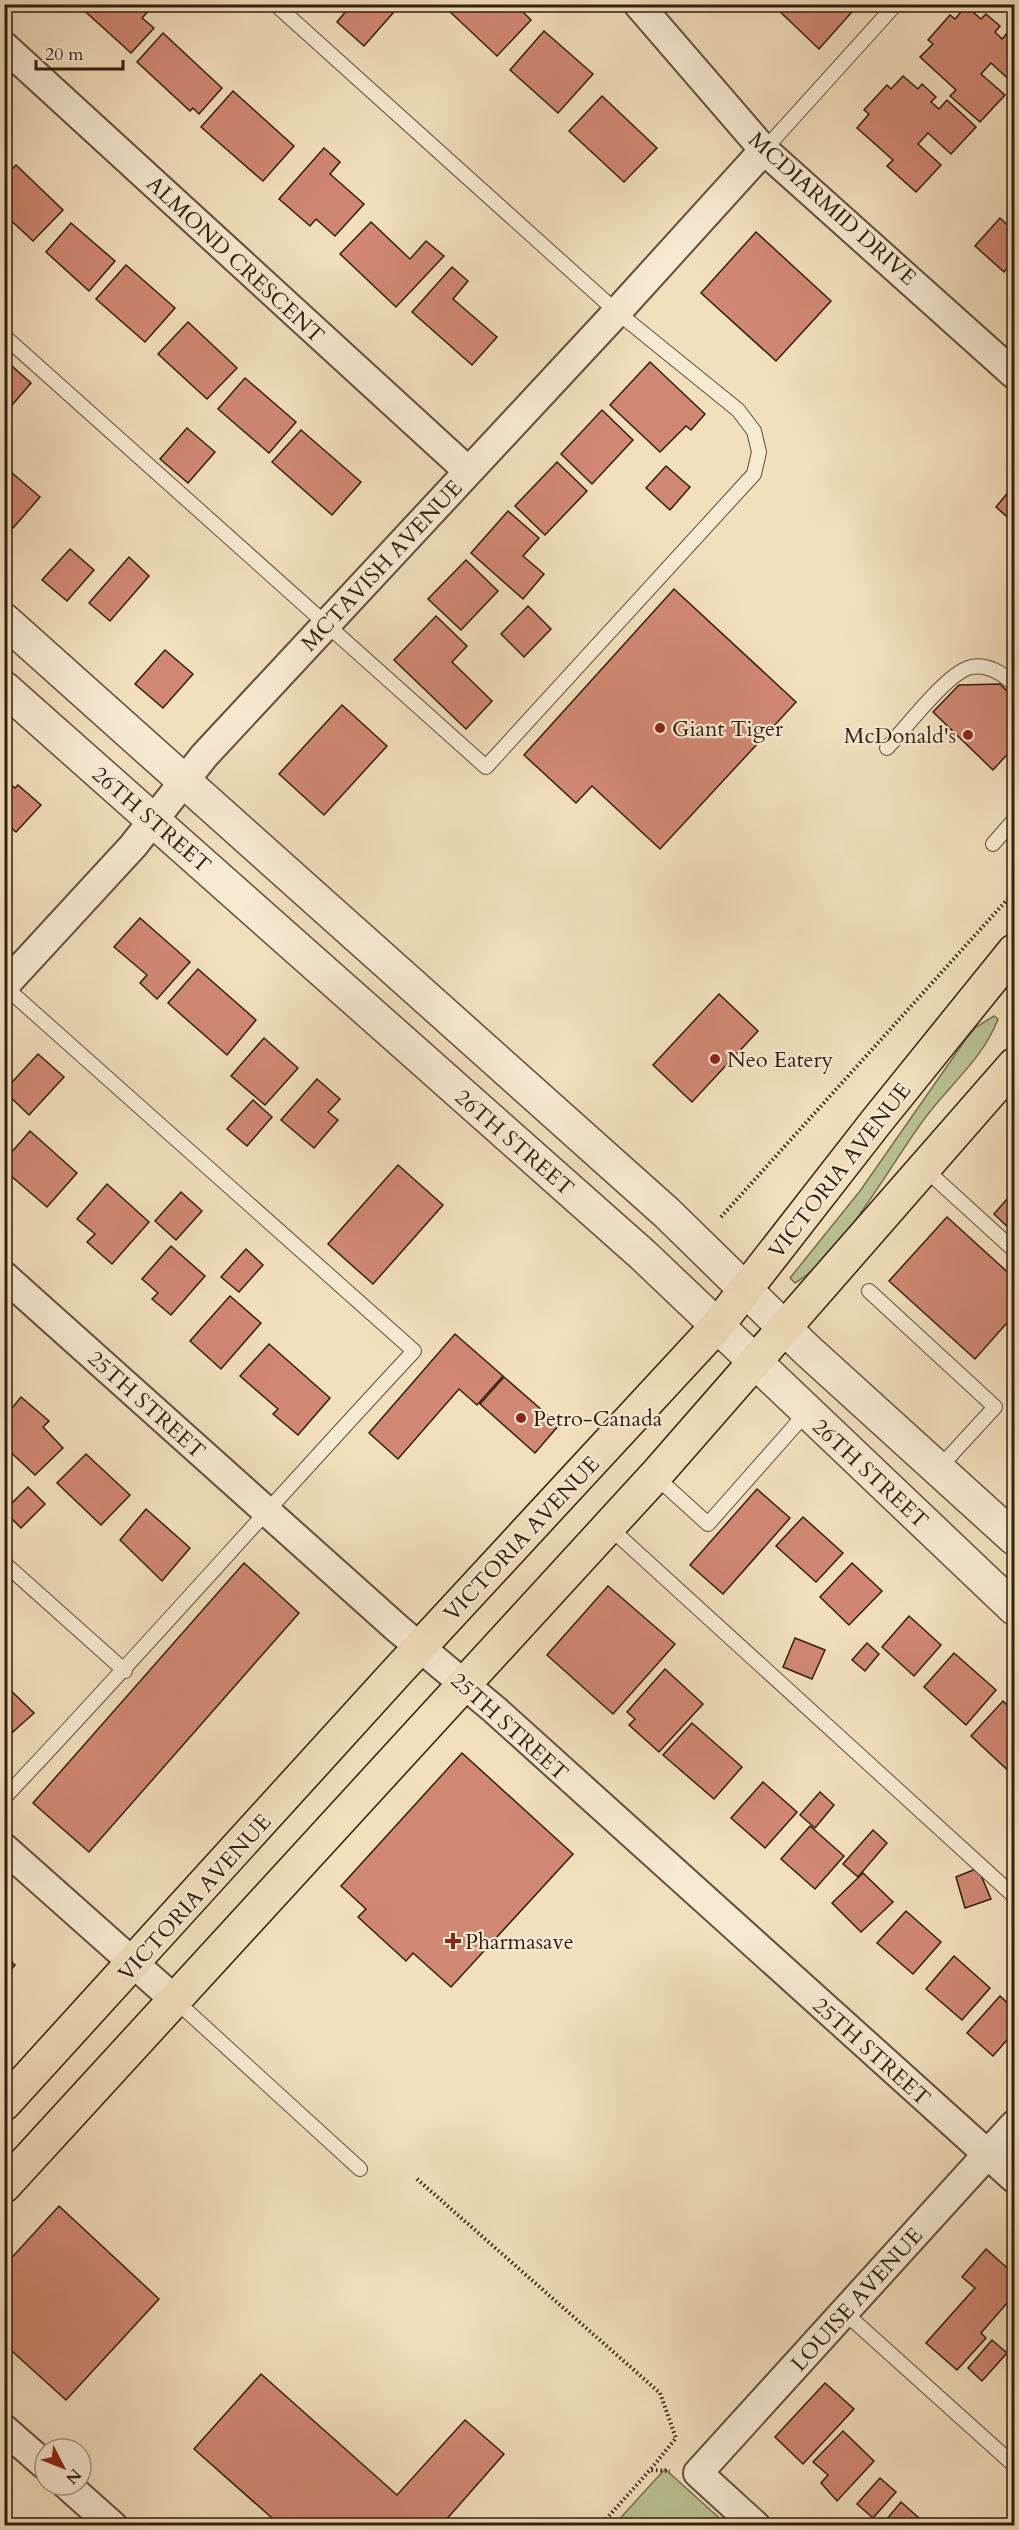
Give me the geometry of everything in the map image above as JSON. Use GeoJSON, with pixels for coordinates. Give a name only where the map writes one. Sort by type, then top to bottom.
{"type":"FeatureCollection","features":[{"type":"Feature","properties":{"kind":"main road","name":"VICTORIA AVENUE"},"geometry":{"type":"LineString","coordinates":[[4,2104],[134,1964],[420,1647],[717,1326],[1012,960]]}},
{"type":"Feature","properties":{"kind":"main road"},"geometry":{"type":"LineString","coordinates":[[4,2186],[655,1476],[1014,1065]]}},
{"type":"Feature","properties":{"kind":"street","name":"MCDIARMID DRIVE"},"geometry":{"type":"LineString","coordinates":[[638,4],[764,150],[1014,374]]}},
{"type":"Feature","properties":{"kind":"street","name":"ALMOND CRESCENT"},"geometry":{"type":"LineString","coordinates":[[4,46],[468,471]]}},
{"type":"Feature","properties":{"kind":"street","name":"MCTAVISH AVENUE"},"geometry":{"type":"LineString","coordinates":[[5,986],[133,846],[183,781],[764,150]]}},
{"type":"Feature","properties":{"kind":"street"},"geometry":{"type":"LineString","coordinates":[[4,620],[667,1213],[784,1328],[1014,1538]]}},
{"type":"Feature","properties":{"kind":"street","name":"26TH STREET"},"geometry":{"type":"LineString","coordinates":[[4,688],[643,1255],[1014,1608]]}},
{"type":"Feature","properties":{"kind":"street"},"geometry":{"type":"LineString","coordinates":[[564,1185],[595,1148]]}},
{"type":"Feature","properties":{"kind":"street","name":"25TH STREET"},"geometry":{"type":"LineString","coordinates":[[4,1276],[1014,2178]]}},
{"type":"Feature","properties":{"kind":"street"},"geometry":{"type":"LineString","coordinates":[[4,1848],[176,2001]]}},
{"type":"Feature","properties":{"kind":"street","name":"LOUISE AVENUE"},"geometry":{"type":"LineString","coordinates":[[698,2473],[1014,2125]]}},
{"type":"Feature","properties":{"kind":"street"},"geometry":{"type":"LineString","coordinates":[[4,2429],[33,2454]]}},
{"type":"Feature","properties":{"kind":"street"},"geometry":{"type":"LineString","coordinates":[[698,2473],[756,2526]]}},
{"type":"Feature","properties":{"kind":"street"},"geometry":{"type":"LineString","coordinates":[[80,2497],[113,2526]]}},
{"type":"Feature","properties":{"kind":"lane"},"geometry":{"type":"LineString","coordinates":[[4,336],[486,767],[754,474],[759,452],[754,431],[738,410],[617,312],[274,4]]}},
{"type":"Feature","properties":{"kind":"lane"},"geometry":{"type":"LineString","coordinates":[[764,150],[896,4]]}},
{"type":"Feature","properties":{"kind":"lane"},"geometry":{"type":"LineString","coordinates":[[887,748],[949,681],[968,668],[986,667],[1003,674],[1014,684]]}},
{"type":"Feature","properties":{"kind":"lane"},"geometry":{"type":"LineString","coordinates":[[993,844],[1014,820]]}},
{"type":"Feature","properties":{"kind":"lane"},"geometry":{"type":"LineString","coordinates":[[4,1798],[124,1671],[266,1511],[414,1351],[5,986]]}},
{"type":"Feature","properties":{"kind":"lane"},"geometry":{"type":"LineString","coordinates":[[925,1169],[1014,1250]]}},
{"type":"Feature","properties":{"kind":"lane"},"geometry":{"type":"LineString","coordinates":[[869,1291],[995,1407],[938,1469]]}},
{"type":"Feature","properties":{"kind":"lane"},"geometry":{"type":"LineString","coordinates":[[655,1476],[708,1524],[807,1412]]}},
{"type":"Feature","properties":{"kind":"lane"},"geometry":{"type":"LineString","coordinates":[[608,1526],[1014,1896]]}},
{"type":"Feature","properties":{"kind":"lane"},"geometry":{"type":"LineString","coordinates":[[4,1563],[124,1671]]}},
{"type":"Feature","properties":{"kind":"lane"},"geometry":{"type":"LineString","coordinates":[[176,2001],[360,2169]]}},
{"type":"Feature","properties":{"kind":"lane"},"geometry":{"type":"LineString","coordinates":[[844,2312],[1014,2465]]}},
{"type":"Feature","properties":{"kind":"path"},"geometry":{"type":"LineString","coordinates":[[721,1217],[1014,892]]}},
{"type":"Feature","properties":{"kind":"path"},"geometry":{"type":"LineString","coordinates":[[417,2179],[660,2393],[676,2439],[600,2526]]}},
{"type":"Feature","properties":{"kind":"path"},"geometry":{"type":"LineString","coordinates":[[650,2470],[698,2473]]}},
{"type":"Feature","properties":{"kind":"green space"},"geometry":{"type":"Polygon","coordinates":[[[994,1016],[998,1019],[984,1047],[925,1118],[848,1231],[813,1270],[795,1283],[790,1278],[860,1191],[966,1039],[976,1027],[994,1016]]]}},
{"type":"Feature","properties":{"kind":"green space"},"geometry":{"type":"Polygon","coordinates":[[[665,2469],[727,2525],[614,2525],[665,2469]]]}},
{"type":"Feature","properties":{"kind":"building"},"geometry":{"type":"Polygon","coordinates":[[[149,4],[152,7],[142,18],[154,28],[131,53],[78,5],[149,4]]]}},
{"type":"Feature","properties":{"kind":"building"},"geometry":{"type":"Polygon","coordinates":[[[352,4],[382,4],[393,13],[364,46],[337,22],[352,4]]]}},
{"type":"Feature","properties":{"kind":"building"},"geometry":{"type":"Polygon","coordinates":[[[453,4],[515,4],[531,20],[497,56],[448,10],[453,4]]]}},
{"type":"Feature","properties":{"kind":"building"},"geometry":{"type":"Polygon","coordinates":[[[772,4],[859,4],[819,49],[772,4]]]}},
{"type":"Feature","properties":{"kind":"building"},"geometry":{"type":"Polygon","coordinates":[[[966,6],[981,19],[986,14],[1000,26],[995,32],[1002,39],[1010,30],[1014,34],[1014,84],[991,63],[981,74],[1005,95],[980,122],[950,96],[956,90],[920,57],[933,44],[928,40],[950,15],[955,19],[966,6]]]}},
{"type":"Feature","properties":{"kind":"building"},"geometry":{"type":"Polygon","coordinates":[[[544,31],[593,74],[558,113],[510,70],[544,31]]]}},
{"type":"Feature","properties":{"kind":"building"},"geometry":{"type":"Polygon","coordinates":[[[163,33],[222,88],[199,114],[193,108],[190,111],[137,62],[163,33]]]}},
{"type":"Feature","properties":{"kind":"building"},"geometry":{"type":"Polygon","coordinates":[[[903,76],[918,89],[922,84],[936,97],[931,102],[939,109],[947,100],[976,127],[951,154],[928,133],[918,144],[941,165],[916,192],[887,166],[893,160],[857,128],[869,114],[864,110],[887,85],[891,89],[903,76]]]}},
{"type":"Feature","properties":{"kind":"building"},"geometry":{"type":"Polygon","coordinates":[[[233,91],[294,146],[263,181],[201,127],[233,91]]]}},
{"type":"Feature","properties":{"kind":"building"},"geometry":{"type":"Polygon","coordinates":[[[602,96],[657,148],[624,182],[569,131],[602,96]]]}},
{"type":"Feature","properties":{"kind":"building"},"geometry":{"type":"Polygon","coordinates":[[[324,148],[340,162],[330,174],[364,204],[335,236],[316,219],[310,226],[279,199],[324,148]]]}},
{"type":"Feature","properties":{"kind":"building"},"geometry":{"type":"Polygon","coordinates":[[[16,165],[63,210],[33,241],[4,214],[4,177],[16,165]]]}},
{"type":"Feature","properties":{"kind":"building"},"geometry":{"type":"Polygon","coordinates":[[[1000,218],[1014,231],[1014,269],[1010,265],[1004,272],[975,246],[1000,218]]]}},
{"type":"Feature","properties":{"kind":"building"},"geometry":{"type":"Polygon","coordinates":[[[371,222],[410,259],[426,241],[444,256],[396,307],[340,254],[371,222]]]}},
{"type":"Feature","properties":{"kind":"building"},"geometry":{"type":"Polygon","coordinates":[[[71,223],[115,261],[89,291],[46,252],[71,223]]]}},
{"type":"Feature","properties":{"kind":"building"},"geometry":{"type":"Polygon","coordinates":[[[756,232],[831,301],[776,361],[701,293],[756,232]]]}},
{"type":"Feature","properties":{"kind":"building"},"geometry":{"type":"Polygon","coordinates":[[[126,265],[175,308],[145,342],[96,299],[126,265]]]}},
{"type":"Feature","properties":{"kind":"building"},"geometry":{"type":"Polygon","coordinates":[[[452,267],[468,281],[453,299],[497,337],[472,365],[412,312],[452,267]]]}},
{"type":"Feature","properties":{"kind":"building"},"geometry":{"type":"Polygon","coordinates":[[[188,322],[237,368],[207,399],[158,354],[188,322]]]}},
{"type":"Feature","properties":{"kind":"building"},"geometry":{"type":"Polygon","coordinates":[[[4,359],[31,383],[7,411],[4,408],[4,359]]]}},
{"type":"Feature","properties":{"kind":"building"},"geometry":{"type":"Polygon","coordinates":[[[650,362],[705,414],[691,430],[686,426],[660,452],[610,405],[650,362]]]}},
{"type":"Feature","properties":{"kind":"building"},"geometry":{"type":"Polygon","coordinates":[[[245,378],[296,422],[269,453],[218,409],[245,378]]]}},
{"type":"Feature","properties":{"kind":"building"},"geometry":{"type":"Polygon","coordinates":[[[602,410],[633,440],[592,484],[561,454],[602,410]]]}},
{"type":"Feature","properties":{"kind":"building"},"geometry":{"type":"Polygon","coordinates":[[[187,428],[215,452],[188,483],[160,459],[187,428]]]}},
{"type":"Feature","properties":{"kind":"building"},"geometry":{"type":"Polygon","coordinates":[[[301,430],[361,482],[332,515],[272,462],[301,430]]]}},
{"type":"Feature","properties":{"kind":"building"},"geometry":{"type":"Polygon","coordinates":[[[557,462],[587,491],[545,535],[515,506],[557,462]]]}},
{"type":"Feature","properties":{"kind":"building"},"geometry":{"type":"Polygon","coordinates":[[[666,466],[690,487],[670,510],[646,488],[666,466]]]}},
{"type":"Feature","properties":{"kind":"building"},"geometry":{"type":"Polygon","coordinates":[[[11,472],[40,497],[13,528],[4,521],[4,479],[11,472]]]}},
{"type":"Feature","properties":{"kind":"building"},"geometry":{"type":"Polygon","coordinates":[[[1014,485],[1014,523],[996,507],[1014,485]]]}},
{"type":"Feature","properties":{"kind":"building"},"geometry":{"type":"Polygon","coordinates":[[[508,511],[539,538],[523,556],[544,574],[523,599],[471,553],[508,511]]]}},
{"type":"Feature","properties":{"kind":"building"},"geometry":{"type":"Polygon","coordinates":[[[70,549],[94,570],[67,601],[42,580],[70,549]]]}},
{"type":"Feature","properties":{"kind":"building"},"geometry":{"type":"Polygon","coordinates":[[[129,557],[149,576],[110,621],[89,603],[129,557]]]}},
{"type":"Feature","properties":{"kind":"building"},"geometry":{"type":"Polygon","coordinates":[[[466,560],[498,591],[461,630],[428,599],[466,560]]]}},
{"type":"Feature","properties":{"kind":"building","name":"Giant Tiger"},"geometry":{"type":"Polygon","coordinates":[[[674,589],[796,702],[660,849],[592,786],[576,803],[524,755],[674,589]]]}},
{"type":"Feature","properties":{"kind":"building"},"geometry":{"type":"Polygon","coordinates":[[[528,606],[551,629],[524,657],[501,634],[528,606]]]}},
{"type":"Feature","properties":{"kind":"building"},"geometry":{"type":"Polygon","coordinates":[[[436,616],[467,646],[452,662],[492,701],[466,729],[394,660],[436,616]]]}},
{"type":"Feature","properties":{"kind":"building"},"geometry":{"type":"Polygon","coordinates":[[[165,650],[193,674],[163,708],[135,684],[165,650]]]}},
{"type":"Feature","properties":{"kind":"building"},"geometry":{"type":"Polygon","coordinates":[[[1000,684],[1014,698],[1014,747],[993,770],[933,712],[959,685],[1000,684]]]}},
{"type":"Feature","properties":{"kind":"building"},"geometry":{"type":"Polygon","coordinates":[[[342,705],[387,746],[324,815],[279,774],[342,705]]]}},
{"type":"Feature","properties":{"kind":"building"},"geometry":{"type":"Polygon","coordinates":[[[4,779],[15,788],[18,785],[41,805],[16,832],[4,822],[4,779]]]}},
{"type":"Feature","properties":{"kind":"building"},"geometry":{"type":"Polygon","coordinates":[[[140,918],[190,962],[157,999],[140,983],[147,975],[114,947],[140,918]]]}},
{"type":"Feature","properties":{"kind":"building"},"geometry":{"type":"Polygon","coordinates":[[[198,969],[256,1020],[227,1055],[168,1003],[198,969]]]}},
{"type":"Feature","properties":{"kind":"building"},"geometry":{"type":"Polygon","coordinates":[[[719,994],[758,1031],[692,1102],[653,1065],[719,994]]]}},
{"type":"Feature","properties":{"kind":"building"},"geometry":{"type":"Polygon","coordinates":[[[264,1038],[298,1068],[265,1105],[231,1076],[264,1038]]]}},
{"type":"Feature","properties":{"kind":"building"},"geometry":{"type":"Polygon","coordinates":[[[38,1054],[64,1077],[29,1115],[4,1091],[38,1054]]]}},
{"type":"Feature","properties":{"kind":"building"},"geometry":{"type":"Polygon","coordinates":[[[317,1079],[340,1099],[328,1112],[338,1120],[314,1148],[281,1120],[317,1079]]]}},
{"type":"Feature","properties":{"kind":"building"},"geometry":{"type":"Polygon","coordinates":[[[253,1100],[272,1117],[247,1146],[227,1129],[253,1100]]]}},
{"type":"Feature","properties":{"kind":"building"},"geometry":{"type":"Polygon","coordinates":[[[30,1131],[77,1173],[47,1207],[4,1170],[4,1161],[30,1131]]]}},
{"type":"Feature","properties":{"kind":"building"},"geometry":{"type":"Polygon","coordinates":[[[398,1165],[443,1205],[373,1284],[328,1244],[398,1165]]]}},
{"type":"Feature","properties":{"kind":"building"},"geometry":{"type":"Polygon","coordinates":[[[107,1184],[149,1222],[112,1264],[87,1242],[95,1234],[77,1219],[107,1184]]]}},
{"type":"Feature","properties":{"kind":"building"},"geometry":{"type":"Polygon","coordinates":[[[1014,1191],[1014,1233],[994,1214],[1014,1191]]]}},
{"type":"Feature","properties":{"kind":"building"},"geometry":{"type":"Polygon","coordinates":[[[181,1192],[202,1211],[176,1240],[155,1221],[181,1192]]]}},
{"type":"Feature","properties":{"kind":"building"},"geometry":{"type":"Polygon","coordinates":[[[947,1217],[1014,1278],[1014,1315],[975,1359],[889,1281],[947,1217]]]}},
{"type":"Feature","properties":{"kind":"building"},"geometry":{"type":"Polygon","coordinates":[[[171,1246],[205,1276],[171,1315],[152,1299],[158,1293],[142,1279],[171,1246]]]}},
{"type":"Feature","properties":{"kind":"building"},"geometry":{"type":"Polygon","coordinates":[[[246,1249],[263,1265],[239,1292],[221,1277],[246,1249]]]}},
{"type":"Feature","properties":{"kind":"building"},"geometry":{"type":"Polygon","coordinates":[[[230,1296],[261,1323],[221,1369],[190,1341],[230,1296]]]}},
{"type":"Feature","properties":{"kind":"building"},"geometry":{"type":"Polygon","coordinates":[[[455,1334],[503,1376],[477,1405],[459,1389],[398,1459],[369,1433],[455,1334]]]}},
{"type":"Feature","properties":{"kind":"building"},"geometry":{"type":"Polygon","coordinates":[[[269,1344],[330,1398],[298,1435],[273,1414],[278,1409],[240,1376],[269,1344]]]}},
{"type":"Feature","properties":{"kind":"building"},"geometry":{"type":"Polygon","coordinates":[[[504,1377],[559,1425],[535,1453],[480,1404],[504,1377]]]}},
{"type":"Feature","properties":{"kind":"building"},"geometry":{"type":"Polygon","coordinates":[[[21,1397],[49,1421],[43,1427],[63,1448],[35,1475],[4,1446],[4,1400],[13,1407],[21,1397]]]}},
{"type":"Feature","properties":{"kind":"building"},"geometry":{"type":"Polygon","coordinates":[[[86,1454],[130,1495],[101,1525],[57,1483],[86,1454]]]}},
{"type":"Feature","properties":{"kind":"building"},"geometry":{"type":"Polygon","coordinates":[[[28,1487],[45,1504],[21,1528],[4,1511],[28,1487]]]}},
{"type":"Feature","properties":{"kind":"building"},"geometry":{"type":"Polygon","coordinates":[[[757,1489],[790,1518],[723,1594],[690,1565],[757,1489]]]}},
{"type":"Feature","properties":{"kind":"building"},"geometry":{"type":"Polygon","coordinates":[[[146,1509],[190,1548],[162,1581],[120,1540],[146,1509]]]}},
{"type":"Feature","properties":{"kind":"building"},"geometry":{"type":"Polygon","coordinates":[[[803,1517],[843,1553],[816,1582],[776,1546],[803,1517]]]}},
{"type":"Feature","properties":{"kind":"building"},"geometry":{"type":"Polygon","coordinates":[[[244,1563],[299,1613],[89,1852],[33,1803],[244,1563]]]}},
{"type":"Feature","properties":{"kind":"building"},"geometry":{"type":"Polygon","coordinates":[[[852,1563],[882,1591],[849,1625],[820,1597],[852,1563]]]}},
{"type":"Feature","properties":{"kind":"building"},"geometry":{"type":"Polygon","coordinates":[[[608,1586],[675,1644],[613,1714],[547,1655],[608,1586]]]}},
{"type":"Feature","properties":{"kind":"building"},"geometry":{"type":"Polygon","coordinates":[[[909,1616],[941,1645],[914,1676],[882,1647],[909,1616]]]}},
{"type":"Feature","properties":{"kind":"building"},"geometry":{"type":"Polygon","coordinates":[[[795,1638],[825,1650],[812,1679],[783,1667],[795,1638]]]}},
{"type":"Feature","properties":{"kind":"building"},"geometry":{"type":"Polygon","coordinates":[[[867,1643],[879,1654],[865,1671],[852,1660],[867,1643]]]}},
{"type":"Feature","properties":{"kind":"building"},"geometry":{"type":"Polygon","coordinates":[[[954,1653],[996,1690],[966,1725],[924,1687],[954,1653]]]}},
{"type":"Feature","properties":{"kind":"building"},"geometry":{"type":"Polygon","coordinates":[[[665,1669],[703,1704],[659,1752],[629,1725],[635,1719],[627,1712],[665,1669]]]}},
{"type":"Feature","properties":{"kind":"building"},"geometry":{"type":"Polygon","coordinates":[[[4,1684],[34,1713],[5,1739],[4,1738],[4,1684]]]}},
{"type":"Feature","properties":{"kind":"building"},"geometry":{"type":"Polygon","coordinates":[[[1003,1701],[1014,1712],[1014,1776],[971,1736],[1003,1701]]]}},
{"type":"Feature","properties":{"kind":"building"},"geometry":{"type":"Polygon","coordinates":[[[692,1723],[742,1767],[714,1799],[663,1755],[692,1723]]]}},
{"type":"Feature","properties":{"kind":"building"},"geometry":{"type":"Polygon","coordinates":[[[462,1753],[573,1854],[451,1987],[413,1953],[406,1961],[358,1917],[366,1909],[341,1886],[462,1753]]]}},
{"type":"Feature","properties":{"kind":"building"},"geometry":{"type":"Polygon","coordinates":[[[763,1782],[797,1812],[765,1848],[731,1818],[763,1782]]]}},
{"type":"Feature","properties":{"kind":"building"},"geometry":{"type":"Polygon","coordinates":[[[820,1792],[834,1805],[815,1828],[800,1815],[820,1792]]]}},
{"type":"Feature","properties":{"kind":"building"},"geometry":{"type":"Polygon","coordinates":[[[810,1826],[844,1856],[815,1889],[781,1859],[810,1826]]]}},
{"type":"Feature","properties":{"kind":"building"},"geometry":{"type":"Polygon","coordinates":[[[873,1830],[887,1843],[858,1877],[843,1864],[873,1830]]]}},
{"type":"Feature","properties":{"kind":"building"},"geometry":{"type":"Polygon","coordinates":[[[978,1868],[991,1899],[965,1908],[956,1877],[978,1868]]]}},
{"type":"Feature","properties":{"kind":"building"},"geometry":{"type":"Polygon","coordinates":[[[863,1873],[893,1902],[861,1932],[832,1903],[863,1873]]]}},
{"type":"Feature","properties":{"kind":"building"},"geometry":{"type":"Polygon","coordinates":[[[906,1911],[941,1942],[913,1974],[877,1943],[906,1911]]]}},
{"type":"Feature","properties":{"kind":"building"},"geometry":{"type":"Polygon","coordinates":[[[4,1955],[15,1965],[4,1977],[4,1955]]]}},
{"type":"Feature","properties":{"kind":"building"},"geometry":{"type":"Polygon","coordinates":[[[954,1956],[990,1988],[962,2020],[926,1989],[954,1956]]]}},
{"type":"Feature","properties":{"kind":"building"},"geometry":{"type":"Polygon","coordinates":[[[1000,1996],[1014,2009],[1014,2032],[993,2056],[967,2033],[1000,1996]]]}},
{"type":"Feature","properties":{"kind":"building"},"geometry":{"type":"Polygon","coordinates":[[[59,2206],[159,2299],[66,2400],[4,2344],[4,2266],[59,2206]]]}},
{"type":"Feature","properties":{"kind":"building"},"geometry":{"type":"Polygon","coordinates":[[[986,2249],[1014,2274],[1014,2295],[981,2333],[986,2338],[957,2370],[926,2343],[975,2288],[962,2277],[986,2249]]]}},
{"type":"Feature","properties":{"kind":"building"},"geometry":{"type":"Polygon","coordinates":[[[992,2340],[1007,2353],[982,2381],[968,2368],[992,2340]]]}},
{"type":"Feature","properties":{"kind":"building"},"geometry":{"type":"Polygon","coordinates":[[[261,2374],[397,2495],[465,2420],[504,2454],[445,2521],[450,2526],[281,2526],[194,2449],[261,2374]]]}},
{"type":"Feature","properties":{"kind":"building"},"geometry":{"type":"Polygon","coordinates":[[[825,2383],[854,2409],[803,2464],[775,2437],[825,2383]]]}},
{"type":"Feature","properties":{"kind":"building"},"geometry":{"type":"Polygon","coordinates":[[[843,2431],[874,2461],[837,2501],[821,2483],[828,2475],[813,2462],[843,2431]]]}},
{"type":"Feature","properties":{"kind":"building"},"geometry":{"type":"Polygon","coordinates":[[[880,2478],[896,2492],[873,2518],[857,2504],[880,2478]]]}},
{"type":"Feature","properties":{"kind":"building"},"geometry":{"type":"Polygon","coordinates":[[[901,2502],[928,2526],[881,2526],[901,2502]]]}},
{"type":"Feature","properties":{"kind":"place","name":"Giant Tiger"},"geometry":{"type":"Point","coordinates":[660,728]}},
{"type":"Feature","properties":{"kind":"place","name":"McDonald's"},"geometry":{"type":"Point","coordinates":[968,735]}},
{"type":"Feature","properties":{"kind":"place","name":"Neo Eatery"},"geometry":{"type":"Point","coordinates":[715,1059]}},
{"type":"Feature","properties":{"kind":"place","name":"Petro-Canada"},"geometry":{"type":"Point","coordinates":[521,1418]}},
{"type":"Feature","properties":{"kind":"place","name":"Pharmasave"},"geometry":{"type":"Point","coordinates":[453,1941]}}]}
